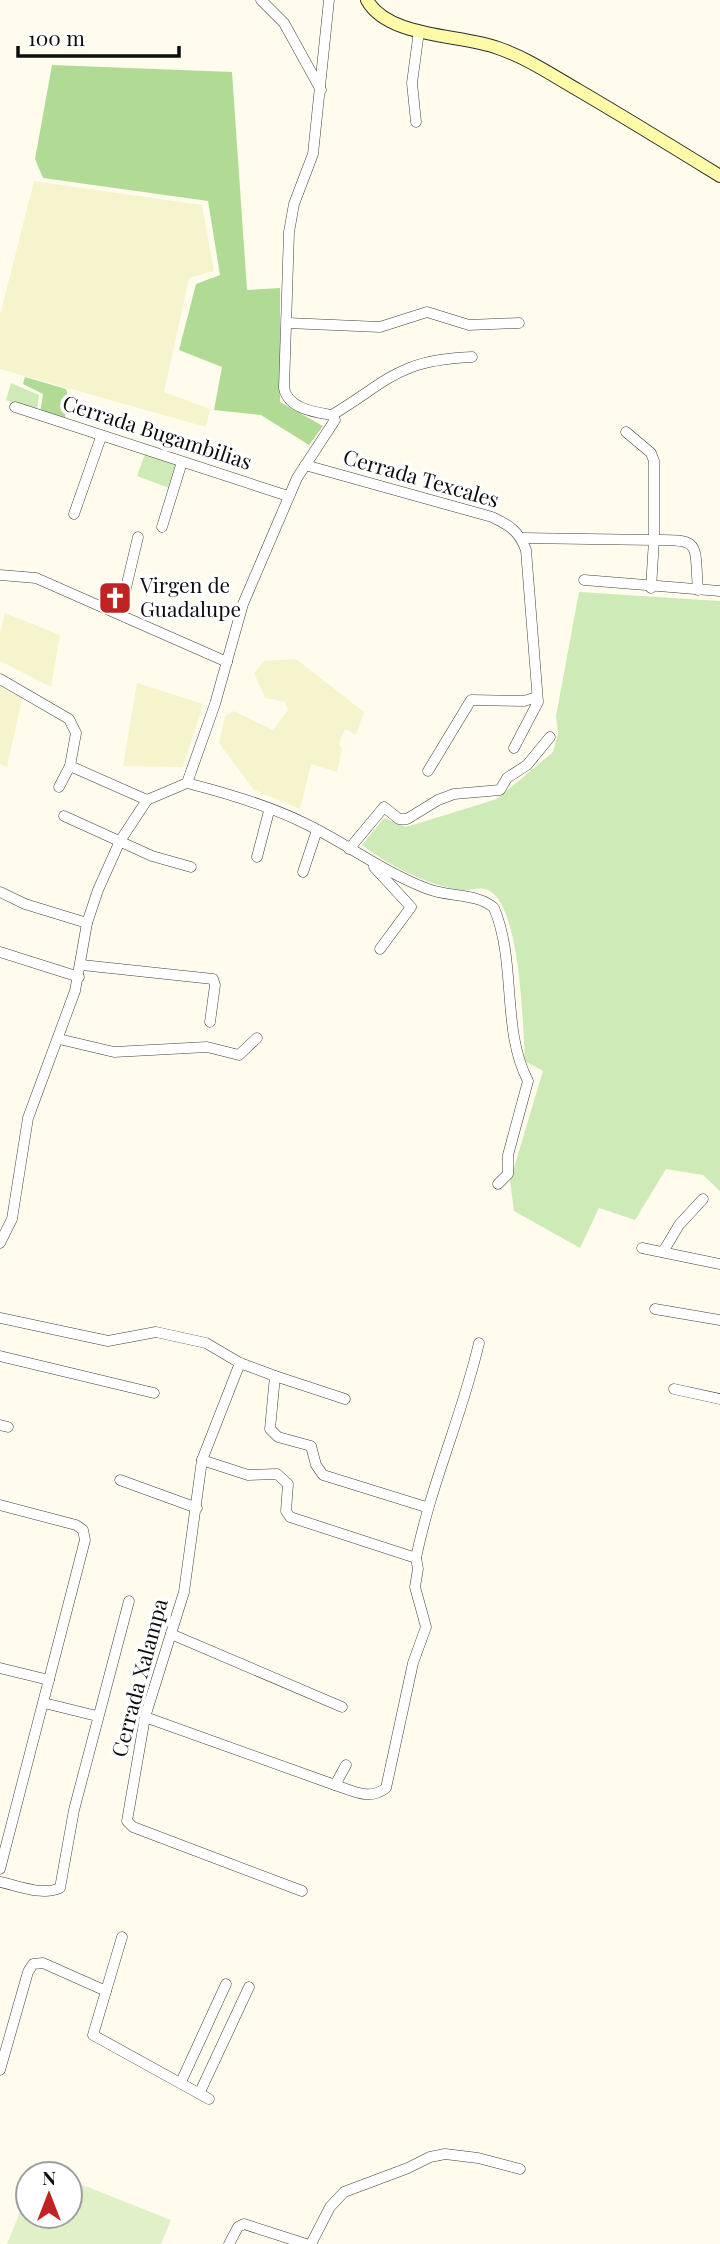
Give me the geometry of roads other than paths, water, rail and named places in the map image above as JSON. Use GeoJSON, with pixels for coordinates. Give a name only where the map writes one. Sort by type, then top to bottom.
{"type":"FeatureCollection","features":[{"type":"Feature","properties":{"kind":"main road"},"geometry":{"type":"LineString","coordinates":[[367,0],[375,13],[389,22],[419,31],[474,40],[520,56],[720,176]]}},
{"type":"Feature","properties":{"kind":"street"},"geometry":{"type":"LineString","coordinates":[[261,0],[284,23],[321,90]]}},
{"type":"Feature","properties":{"kind":"street"},"geometry":{"type":"LineString","coordinates":[[329,0],[313,154],[291,218],[286,395],[309,411],[332,415],[401,369],[435,358],[472,357]]}},
{"type":"Feature","properties":{"kind":"street"},"geometry":{"type":"LineString","coordinates":[[416,122],[412,83],[419,31]]}},
{"type":"Feature","properties":{"kind":"street"},"geometry":{"type":"LineString","coordinates":[[288,323],[380,327],[427,312],[468,325],[519,323]]}},
{"type":"Feature","properties":{"kind":"street","name":"Cerrada Bugambilias"},"geometry":{"type":"LineString","coordinates":[[15,407],[288,496]]}},
{"type":"Feature","properties":{"kind":"street"},"geometry":{"type":"LineString","coordinates":[[187,783],[228,662],[243,604],[288,496],[305,465],[333,425],[332,415]]}},
{"type":"Feature","properties":{"kind":"street"},"geometry":{"type":"LineString","coordinates":[[626,432],[652,453],[654,461],[651,588]]}},
{"type":"Feature","properties":{"kind":"street"},"geometry":{"type":"LineString","coordinates":[[74,514],[101,437]]}},
{"type":"Feature","properties":{"kind":"street"},"geometry":{"type":"LineString","coordinates":[[162,527],[182,462]]}},
{"type":"Feature","properties":{"kind":"street","name":"Cerrada Texcales"},"geometry":{"type":"LineString","coordinates":[[305,465],[492,517],[515,529],[522,538]]}},
{"type":"Feature","properties":{"kind":"street"},"geometry":{"type":"LineString","coordinates":[[120,613],[138,537]]}},
{"type":"Feature","properties":{"kind":"street"},"geometry":{"type":"LineString","coordinates":[[514,748],[532,716],[537,697],[527,563],[522,538],[685,539],[691,542],[695,552],[698,590]]}},
{"type":"Feature","properties":{"kind":"street"},"geometry":{"type":"LineString","coordinates":[[0,575],[36,578],[228,662]]}},
{"type":"Feature","properties":{"kind":"street"},"geometry":{"type":"LineString","coordinates":[[584,580],[651,588],[720,591]]}},
{"type":"Feature","properties":{"kind":"street"},"geometry":{"type":"LineString","coordinates":[[0,679],[69,719],[76,733],[70,766],[60,787]]}},
{"type":"Feature","properties":{"kind":"street"},"geometry":{"type":"LineString","coordinates":[[428,771],[464,706],[471,700],[524,701],[537,697]]}},
{"type":"Feature","properties":{"kind":"street"},"geometry":{"type":"LineString","coordinates":[[349,849],[384,807],[398,819],[407,819],[438,800],[454,794],[500,790],[508,778],[527,765],[551,737]]}},
{"type":"Feature","properties":{"kind":"street"},"geometry":{"type":"LineString","coordinates":[[70,766],[147,800]]}},
{"type":"Feature","properties":{"kind":"street"},"geometry":{"type":"LineString","coordinates":[[0,1243],[12,1219],[28,1118],[59,1039],[79,977],[87,923],[120,841],[147,800],[187,783],[230,795],[317,830],[369,862],[429,890],[488,903],[498,917],[508,970],[518,1060],[528,1081],[508,1155],[508,1174],[498,1184]]}},
{"type":"Feature","properties":{"kind":"street"},"geometry":{"type":"LineString","coordinates":[[257,857],[269,811]]}},
{"type":"Feature","properties":{"kind":"street"},"geometry":{"type":"LineString","coordinates":[[64,816],[152,856],[191,867]]}},
{"type":"Feature","properties":{"kind":"street"},"geometry":{"type":"LineString","coordinates":[[303,872],[317,830]]}},
{"type":"Feature","properties":{"kind":"street"},"geometry":{"type":"LineString","coordinates":[[369,862],[411,907],[380,949]]}},
{"type":"Feature","properties":{"kind":"street"},"geometry":{"type":"LineString","coordinates":[[0,892],[25,904],[87,923]]}},
{"type":"Feature","properties":{"kind":"street"},"geometry":{"type":"LineString","coordinates":[[0,952],[79,977]]}},
{"type":"Feature","properties":{"kind":"street"},"geometry":{"type":"LineString","coordinates":[[82,965],[213,979],[215,985],[210,1022]]}},
{"type":"Feature","properties":{"kind":"street"},"geometry":{"type":"LineString","coordinates":[[59,1039],[114,1052],[207,1047],[239,1055],[257,1038]]}},
{"type":"Feature","properties":{"kind":"street"},"geometry":{"type":"LineString","coordinates":[[663,1252],[679,1225],[703,1199]]}},
{"type":"Feature","properties":{"kind":"street"},"geometry":{"type":"LineString","coordinates":[[642,1248],[720,1264]]}},
{"type":"Feature","properties":{"kind":"street"},"geometry":{"type":"LineString","coordinates":[[655,1309],[720,1320]]}},
{"type":"Feature","properties":{"kind":"street"},"geometry":{"type":"LineString","coordinates":[[0,1318],[108,1340],[156,1332],[206,1343],[240,1363],[345,1399]]}},
{"type":"Feature","properties":{"kind":"street"},"geometry":{"type":"LineString","coordinates":[[145,1717],[367,1796],[376,1796],[386,1788],[413,1663],[426,1627],[415,1587],[418,1569],[416,1558],[426,1507],[467,1391],[479,1343]]}},
{"type":"Feature","properties":{"kind":"street"},"geometry":{"type":"LineString","coordinates":[[0,1356],[155,1393]]}},
{"type":"Feature","properties":{"kind":"street","name":"Cerrada Xalampa"},"geometry":{"type":"LineString","coordinates":[[240,1363],[237,1378],[202,1460],[184,1592],[145,1717],[127,1821],[133,1827],[302,1891]]}},
{"type":"Feature","properties":{"kind":"street"},"geometry":{"type":"LineString","coordinates":[[275,1376],[270,1416],[274,1434],[311,1446],[316,1465],[323,1475],[426,1507]]}},
{"type":"Feature","properties":{"kind":"street"},"geometry":{"type":"LineString","coordinates":[[674,1389],[720,1399]]}},
{"type":"Feature","properties":{"kind":"street"},"geometry":{"type":"LineString","coordinates":[[202,1460],[248,1475],[277,1474],[288,1484],[286,1511],[290,1517],[416,1558]]}},
{"type":"Feature","properties":{"kind":"street"},"geometry":{"type":"LineString","coordinates":[[120,1480],[197,1508]]}},
{"type":"Feature","properties":{"kind":"street"},"geometry":{"type":"LineString","coordinates":[[0,1505],[76,1525],[83,1530],[85,1540],[0,1869]]}},
{"type":"Feature","properties":{"kind":"street"},"geometry":{"type":"LineString","coordinates":[[0,1882],[37,1891],[60,1888],[97,1716],[129,1601]]}},
{"type":"Feature","properties":{"kind":"street"},"geometry":{"type":"LineString","coordinates":[[171,1634],[342,1707]]}},
{"type":"Feature","properties":{"kind":"street"},"geometry":{"type":"LineString","coordinates":[[0,1668],[49,1680]]}},
{"type":"Feature","properties":{"kind":"street"},"geometry":{"type":"LineString","coordinates":[[44,1703],[97,1716]]}},
{"type":"Feature","properties":{"kind":"street"},"geometry":{"type":"LineString","coordinates":[[335,1786],[346,1765]]}},
{"type":"Feature","properties":{"kind":"street"},"geometry":{"type":"LineString","coordinates":[[122,1937],[93,2029],[96,2039],[209,2099]]}},
{"type":"Feature","properties":{"kind":"street"},"geometry":{"type":"LineString","coordinates":[[0,2070],[4,2046],[33,1964],[43,1963],[106,1991]]}},
{"type":"Feature","properties":{"kind":"street"},"geometry":{"type":"LineString","coordinates":[[181,2082],[226,1984]]}},
{"type":"Feature","properties":{"kind":"street"},"geometry":{"type":"LineString","coordinates":[[200,2092],[249,1987]]}},
{"type":"Feature","properties":{"kind":"street"},"geometry":{"type":"LineString","coordinates":[[229,2244],[238,2227],[244,2224],[308,2244],[330,2207],[344,2192],[430,2157],[445,2154],[478,2158],[520,2169]]}},
{"type":"Feature","properties":{"kind":"place","name":"Virgen de Guadalupe"},"geometry":{"type":"Point","coordinates":[115,598]}}]}
